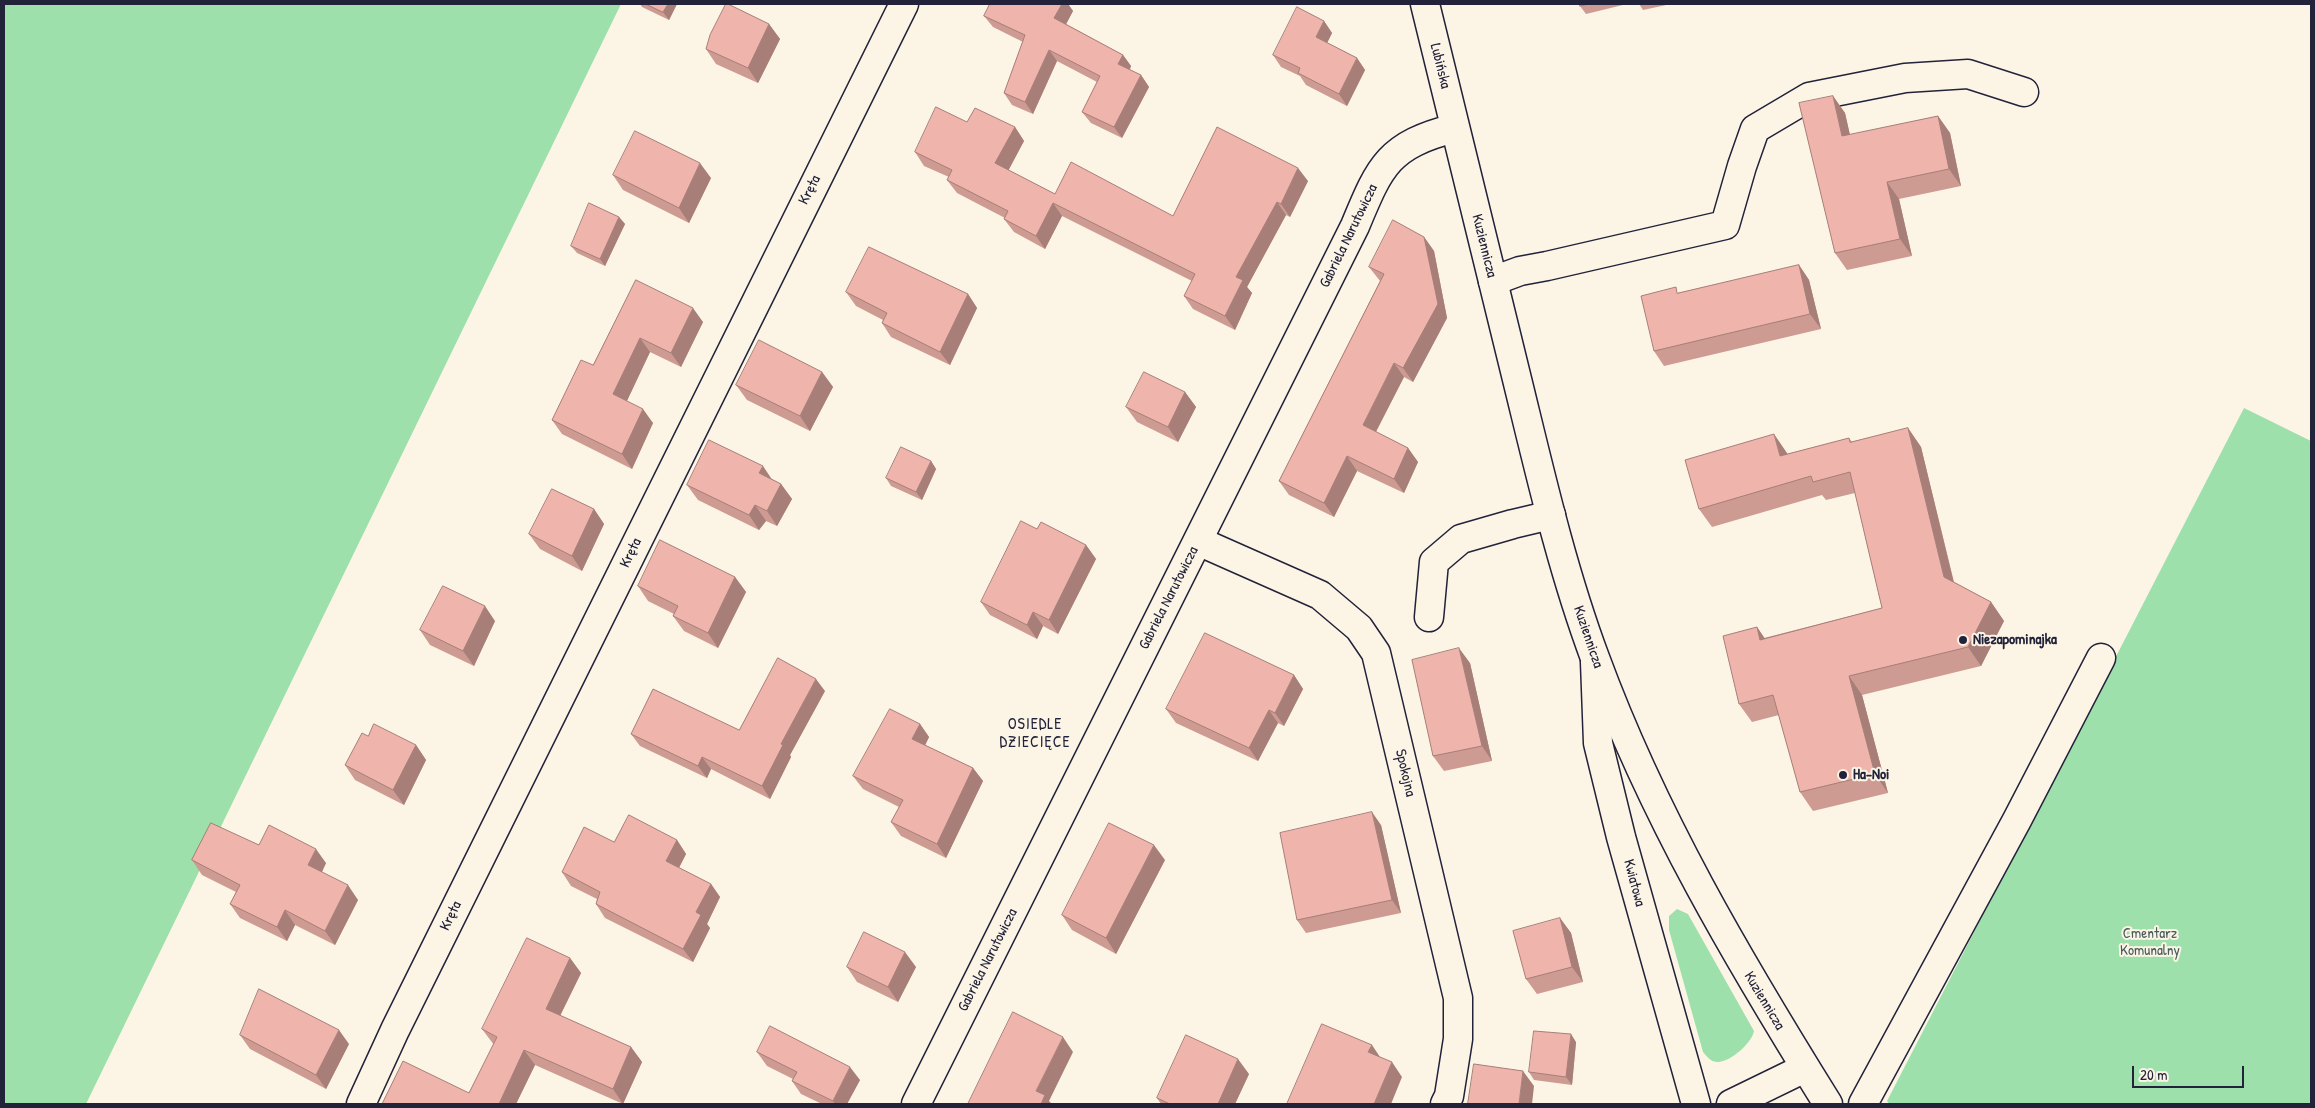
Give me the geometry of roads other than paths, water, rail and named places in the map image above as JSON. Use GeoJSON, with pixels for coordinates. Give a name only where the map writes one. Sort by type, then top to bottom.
{"type":"FeatureCollection","features":[{"type":"Feature","properties":{"kind":"street","name":"Kręta"},"geometry":{"type":"LineString","coordinates":[[361,1104],[400,1021],[904,4]]}},
{"type":"Feature","properties":{"kind":"street","name":"Lubińska"},"geometry":{"type":"LineString","coordinates":[[1425,4],[1455,128]]}},
{"type":"Feature","properties":{"kind":"street"},"geometry":{"type":"LineString","coordinates":[[1493,281],[1520,271],[1726,224],[1742,166],[1755,129],[1809,97],[1905,78],[1968,74],[2024,92]]}},
{"type":"Feature","properties":{"kind":"street","name":"Kuziennicza"},"geometry":{"type":"LineString","coordinates":[[1455,128],[1551,515],[1595,658],[1633,753],[1691,872],[1756,988],[1828,1104]]}},
{"type":"Feature","properties":{"kind":"street","name":"Gabriela Narutowicza"},"geometry":{"type":"LineString","coordinates":[[916,1104],[1355,226],[1373,184],[1386,163],[1400,151],[1416,141],[1455,128]]}},
{"type":"Feature","properties":{"kind":"street"},"geometry":{"type":"LineString","coordinates":[[1429,617],[1434,562],[1461,539],[1551,515]]}},
{"type":"Feature","properties":{"kind":"street","name":"Spokojna"},"geometry":{"type":"LineString","coordinates":[[1198,540],[1320,595],[1359,628],[1376,652],[1458,998],[1458,1039],[1449,1096],[1445,1104]]}},
{"type":"Feature","properties":{"kind":"street","name":"Kwiatowa"},"geometry":{"type":"LineString","coordinates":[[1595,658],[1598,743],[1621,837],[1696,1104]]}},
{"type":"Feature","properties":{"kind":"street"},"geometry":{"type":"LineString","coordinates":[[1863,1104],[2017,820],[2101,658]]}},
{"type":"Feature","properties":{"kind":"street"},"geometry":{"type":"LineString","coordinates":[[1732,1104],[1805,1068]]}},
{"type":"Feature","properties":{"kind":"place","name":"Niezapominajka"},"geometry":{"type":"Point","coordinates":[1963,640]}},
{"type":"Feature","properties":{"kind":"place","name":"Ha-Noi"},"geometry":{"type":"Point","coordinates":[1843,775]}},
{"type":"Feature","properties":{"kind":"district","name":"OSIEDLE DZIECIĘCE"},"geometry":{"type":"Point","coordinates":[1035,734]}},
{"type":"Feature","properties":{"kind":"park label","name":"Cmentarz Komunalny"},"geometry":{"type":"Point","coordinates":[2150,942]}}]}
